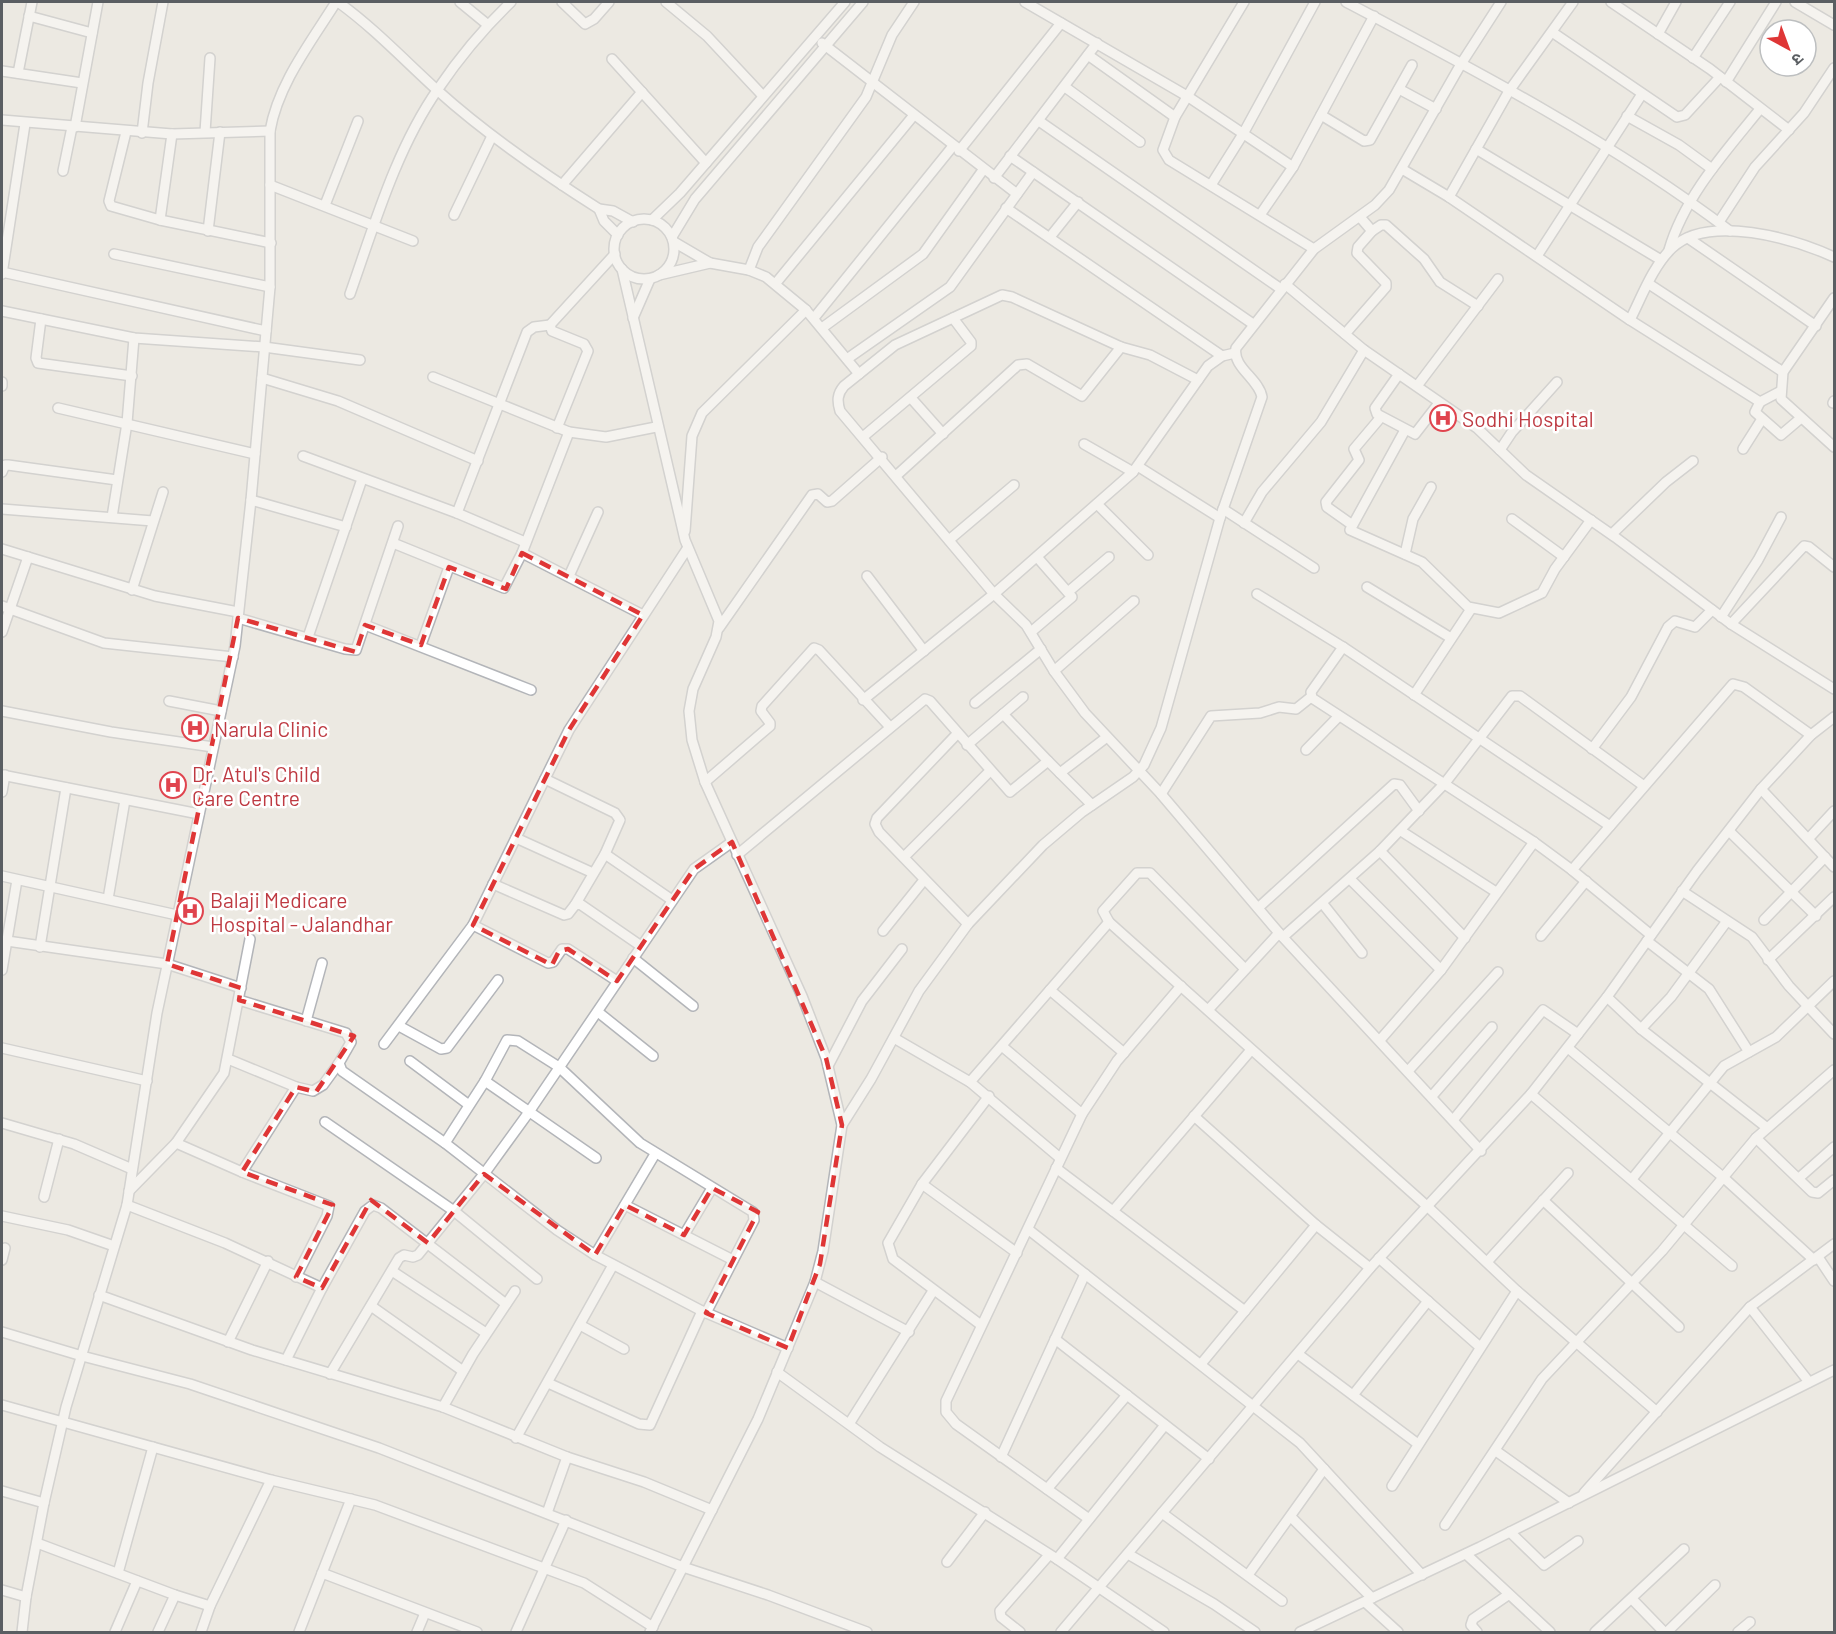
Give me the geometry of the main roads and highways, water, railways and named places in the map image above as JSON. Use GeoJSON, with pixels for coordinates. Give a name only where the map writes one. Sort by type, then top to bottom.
{"type":"FeatureCollection","features":[{"type":"Feature","properties":{"kind":"place","name":"Sodhi Hospital"},"geometry":{"type":"Point","coordinates":[1443,418]}},
{"type":"Feature","properties":{"kind":"place","name":"Narula Clinic"},"geometry":{"type":"Point","coordinates":[195,728]}},
{"type":"Feature","properties":{"kind":"place","name":"Dr. Atul's Child Care Centre"},"geometry":{"type":"Point","coordinates":[173,785]}},
{"type":"Feature","properties":{"kind":"place","name":"Balaji Medicare Hospital - Jalandhar"},"geometry":{"type":"Point","coordinates":[190,911]}}]}
